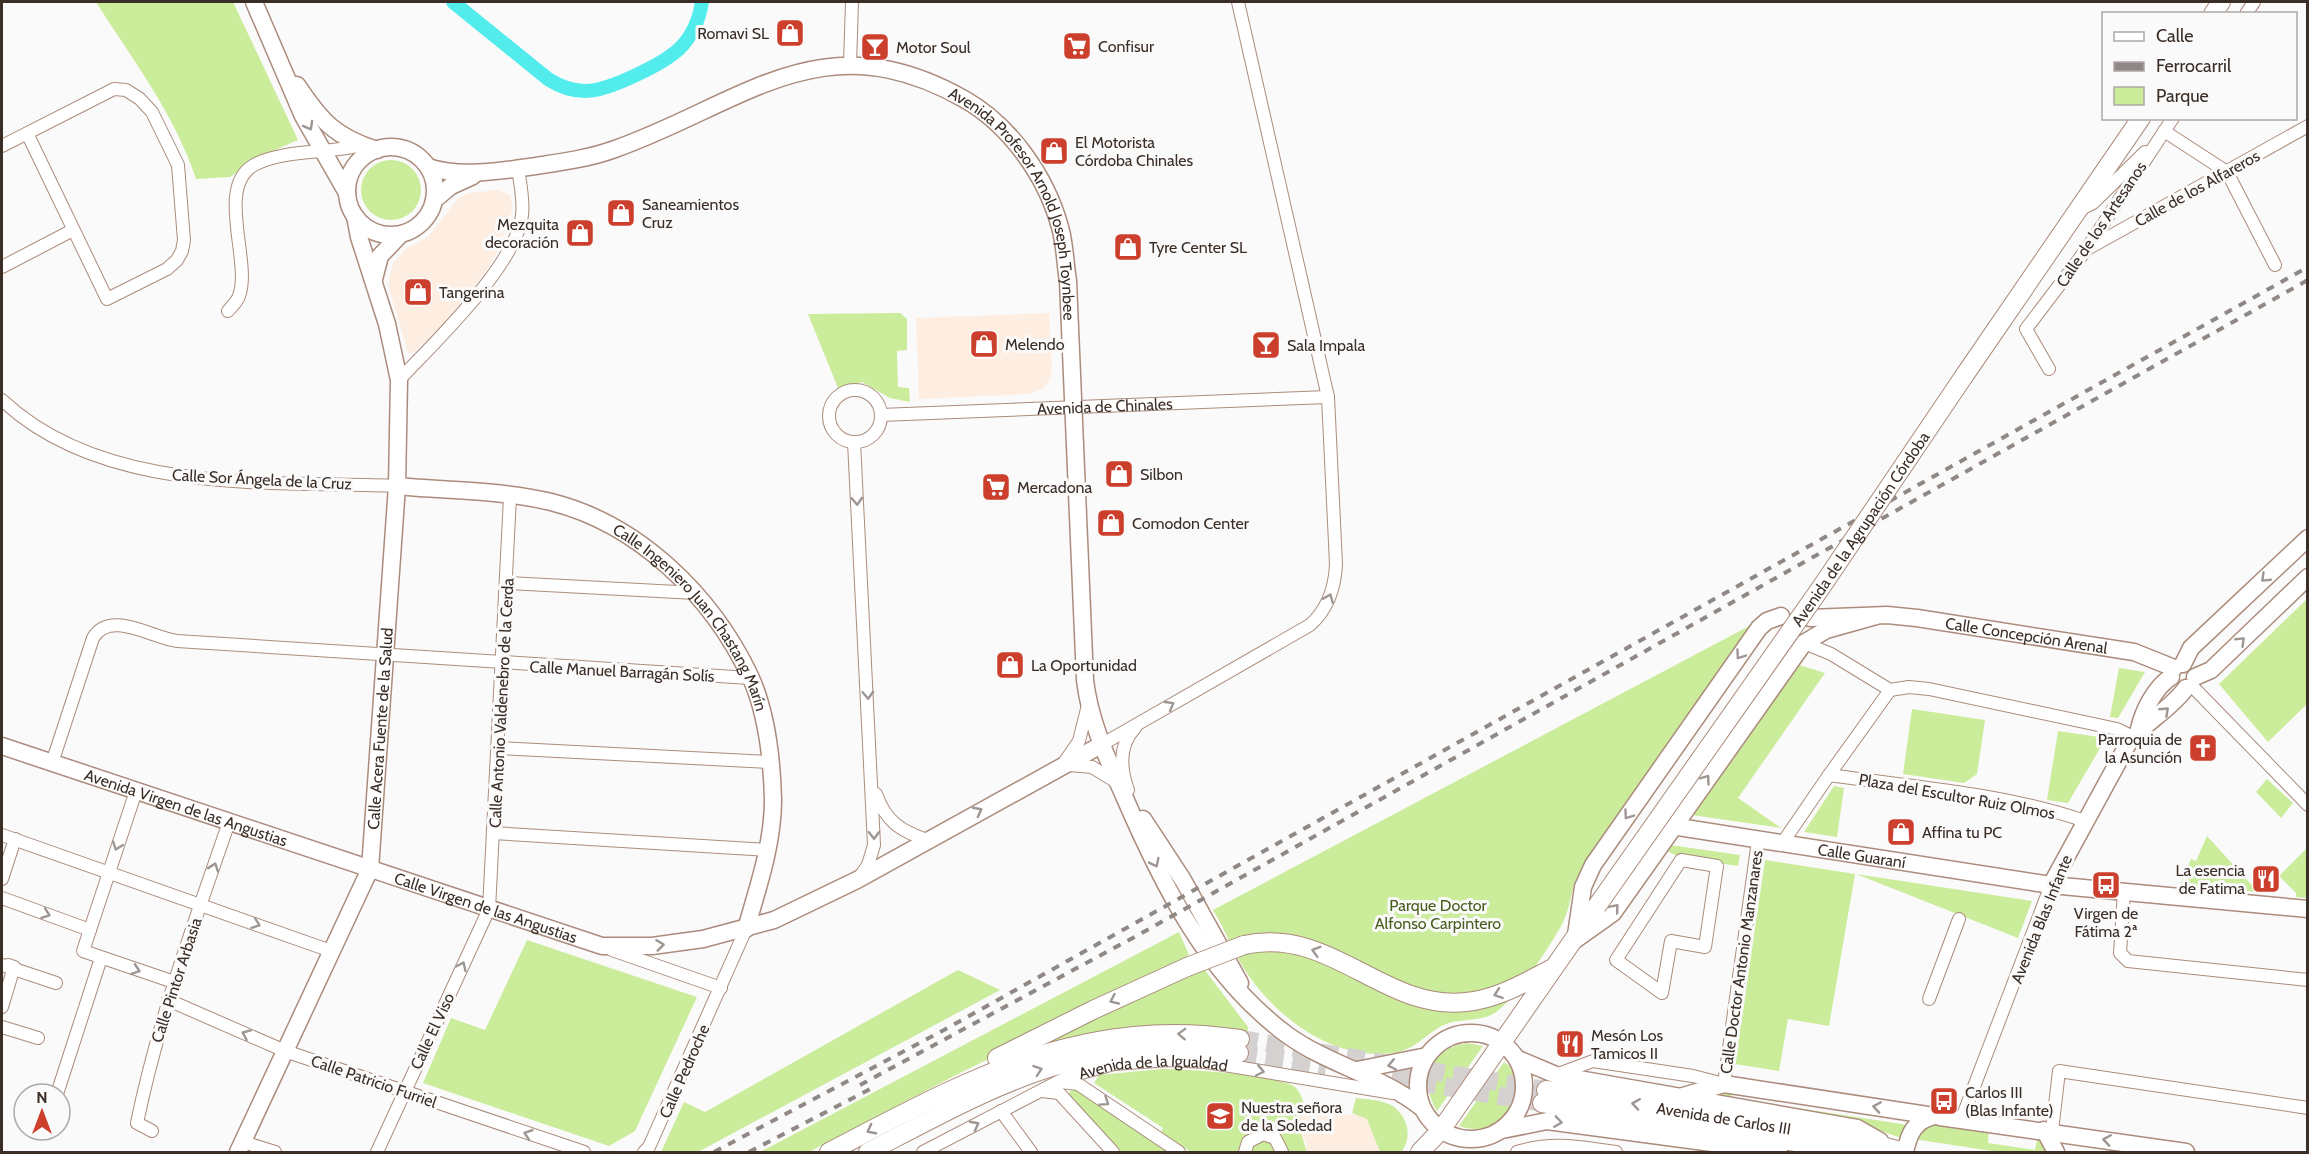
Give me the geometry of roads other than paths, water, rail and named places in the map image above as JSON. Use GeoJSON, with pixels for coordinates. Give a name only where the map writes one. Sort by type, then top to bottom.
{"type":"FeatureCollection","features":[{"type":"Feature","properties":{"kind":"main road","name":"Avenida de la Agrupación Córdoba"},"geometry":{"type":"LineString","coordinates":[[1420,1152],[1441,1130],[1551,969],[1820,589],[2140,120]]}},
{"type":"Feature","properties":{"kind":"main road"},"geometry":{"type":"LineString","coordinates":[[913,1108],[949,1083],[1046,1033],[1187,967],[1244,945],[1268,942],[1317,950],[1404,993],[1438,1002],[1465,1002],[1490,997],[1551,969]]}},
{"type":"Feature","properties":{"kind":"main road","name":"Avenida de la Igualdad"},"geometry":{"type":"LineString","coordinates":[[829,1152],[913,1108],[1008,1064],[1087,1041],[1163,1033],[1240,1046],[1141,1049],[1069,1060],[1032,1072],[981,1094],[868,1152]]}},
{"type":"Feature","properties":{"kind":"main road","name":"Avenida de Carlos III"},"geometry":{"type":"LineString","coordinates":[[1860,1152],[1544,1097],[1856,1139],[1899,1152]]}},
{"type":"Feature","properties":{"kind":"main road","name":"Avenida de la Agrupación Córdoba"},"geometry":{"type":"LineString","coordinates":[[1431,1152],[1441,1130]]}},
{"type":"Feature","properties":{"kind":"main road","name":"Avenida de Carlos III"},"geometry":{"type":"LineString","coordinates":[[1885,1152],[1905,1152]]}},
{"type":"Feature","properties":{"kind":"street"},"geometry":{"type":"LineString","coordinates":[[254,2],[292,94],[347,193],[355,216],[362,224],[381,234],[401,234]]}},
{"type":"Feature","properties":{"kind":"street"},"geometry":{"type":"LineString","coordinates":[[850,64],[852,2]]}},
{"type":"Feature","properties":{"kind":"street"},"geometry":{"type":"LineString","coordinates":[[873,785],[884,813],[890,821],[897,828],[927,840],[1101,745],[1297,633],[1316,619],[1326,605],[1334,584],[1336,564],[1328,397],[1238,2]]}},
{"type":"Feature","properties":{"kind":"street"},"geometry":{"type":"LineString","coordinates":[[276,53],[328,127],[353,143],[370,148]]}},
{"type":"Feature","properties":{"kind":"street","name":"Avenida Profesor Arnold Joseph Toynbee"},"geometry":{"type":"LineString","coordinates":[[428,166],[443,172],[479,173],[569,161],[612,150],[785,74],[850,64],[906,73],[942,86],[973,104],[1003,128],[1031,164],[1048,195],[1060,228],[1068,281],[1071,408],[1088,705],[1101,745],[1166,887],[1218,968],[1250,1002],[1298,1042],[1401,1094],[1422,1108],[1441,1130]]}},
{"type":"Feature","properties":{"kind":"street"},"geometry":{"type":"LineString","coordinates":[[2,146],[27,133],[114,89],[126,90],[140,99],[159,123],[178,165],[184,240],[177,261],[167,269],[107,299],[27,133]]}},
{"type":"Feature","properties":{"kind":"street","name":"Calle de los Artesanos"},"geometry":{"type":"LineString","coordinates":[[2049,369],[2026,329],[2086,250],[2172,120]]}},
{"type":"Feature","properties":{"kind":"street","name":"Calle de los Alfareros"},"geometry":{"type":"LineString","coordinates":[[2086,250],[2307,126]]}},
{"type":"Feature","properties":{"kind":"street"},"geometry":{"type":"LineString","coordinates":[[2079,210],[2092,203],[2161,136],[2227,172],[2275,265]]}},
{"type":"Feature","properties":{"kind":"street"},"geometry":{"type":"LineString","coordinates":[[347,193],[348,183],[357,164],[370,148]]}},
{"type":"Feature","properties":{"kind":"street"},"geometry":{"type":"LineString","coordinates":[[228,311],[237,300],[241,286],[236,200],[240,180],[253,165],[273,158],[370,148],[403,149],[428,166],[433,177],[434,200],[431,209],[419,225],[401,234],[380,256],[374,279]]}},
{"type":"Feature","properties":{"kind":"street"},"geometry":{"type":"LineString","coordinates":[[399,380],[470,306],[508,250],[520,227],[523,213],[518,168]]}},
{"type":"Feature","properties":{"kind":"street","name":"Avenida Profesor Arnold Joseph Toynbee"},"geometry":{"type":"LineString","coordinates":[[434,200],[451,186],[479,173]]}},
{"type":"Feature","properties":{"kind":"street","name":"Calle Acera Fuente de la Salud"},"geometry":{"type":"LineString","coordinates":[[240,1147],[370,869],[398,486],[399,380],[391,339],[359,237],[355,216]]}},
{"type":"Feature","properties":{"kind":"street"},"geometry":{"type":"LineString","coordinates":[[2,267],[73,230]]}},
{"type":"Feature","properties":{"kind":"street"},"geometry":{"type":"LineString","coordinates":[[861,391],[875,400],[881,415],[876,431],[863,441],[854,442],[846,441],[832,429],[829,412],[837,397],[845,393],[861,391]]}},
{"type":"Feature","properties":{"kind":"street","name":"Avenida de Chinales"},"geometry":{"type":"LineString","coordinates":[[881,415],[1328,397]]}},
{"type":"Feature","properties":{"kind":"street","name":"Calle Sor Ángela de la Cruz"},"geometry":{"type":"LineString","coordinates":[[2,400],[15,412],[69,445],[98,457],[127,465],[211,479],[398,486]]}},
{"type":"Feature","properties":{"kind":"street"},"geometry":{"type":"LineString","coordinates":[[854,442],[873,785],[874,845],[868,865],[857,880]]}},
{"type":"Feature","properties":{"kind":"street","name":"Calle Ingeniero Juan Chastang Marín"},"geometry":{"type":"LineString","coordinates":[[398,486],[551,502],[589,516],[635,540],[696,593],[732,642],[750,678],[764,722],[771,762],[773,803],[768,850],[746,929]]}},
{"type":"Feature","properties":{"kind":"street","name":"Calle Antonio Valdenebro de la Cerda"},"geometry":{"type":"LineString","coordinates":[[489,909],[508,583],[510,496]]}},
{"type":"Feature","properties":{"kind":"street","name":"Avenida Blas Infante"},"geometry":{"type":"LineString","coordinates":[[1962,1118],[2051,885],[2136,733],[2142,715],[2164,681],[2176,670],[2191,648],[2307,538]]}},
{"type":"Feature","properties":{"kind":"street","name":"Avenida Blas Infante"},"geometry":{"type":"LineString","coordinates":[[2136,733],[2153,722],[2191,683],[2211,670],[2307,578]]}},
{"type":"Feature","properties":{"kind":"street"},"geometry":{"type":"LineString","coordinates":[[508,583],[696,593]]}},
{"type":"Feature","properties":{"kind":"street","name":"Avenida de la Agrupación Córdoba"},"geometry":{"type":"LineString","coordinates":[[1573,939],[1583,887],[1593,865],[1759,628],[1767,621],[1780,616]]}},
{"type":"Feature","properties":{"kind":"street","name":"Calle Concepción Arenal"},"geometry":{"type":"LineString","coordinates":[[1876,616],[1917,618],[2134,652],[2176,670],[2176,686],[2191,683]]}},
{"type":"Feature","properties":{"kind":"street","name":"Avenida de la Agrupación Córdoba"},"geometry":{"type":"LineString","coordinates":[[1810,618],[1876,616]]}},
{"type":"Feature","properties":{"kind":"street","name":"Avenida de la Agrupación Córdoba"},"geometry":{"type":"LineString","coordinates":[[1573,939],[1613,913],[1672,826],[1804,643],[1826,630],[1876,616]]}},
{"type":"Feature","properties":{"kind":"street","name":"Calle Manuel Barragán Solís"},"geometry":{"type":"LineString","coordinates":[[52,763],[93,638],[98,629],[108,624],[119,624],[177,642],[750,678]]}},
{"type":"Feature","properties":{"kind":"street"},"geometry":{"type":"LineString","coordinates":[[1804,643],[1831,654],[1890,690],[1909,687],[1929,689],[2136,733]]}},
{"type":"Feature","properties":{"kind":"street"},"geometry":{"type":"LineString","coordinates":[[2191,683],[2307,805]]}},
{"type":"Feature","properties":{"kind":"street","name":"Plaza del Escultor Ruiz Olmos"},"geometry":{"type":"LineString","coordinates":[[1781,845],[1890,690]]}},
{"type":"Feature","properties":{"kind":"street"},"geometry":{"type":"LineString","coordinates":[[1059,768],[1079,741],[1088,705]]}},
{"type":"Feature","properties":{"kind":"street"},"geometry":{"type":"LineString","coordinates":[[1133,802],[1125,781],[1122,753],[1126,738],[1144,720]]}},
{"type":"Feature","properties":{"kind":"street","name":"Avenida Virgen de las Angustias"},"geometry":{"type":"LineString","coordinates":[[2,746],[370,869]]}},
{"type":"Feature","properties":{"kind":"street"},"geometry":{"type":"LineString","coordinates":[[498,748],[771,762]]}},
{"type":"Feature","properties":{"kind":"street"},"geometry":{"type":"LineString","coordinates":[[1059,768],[1072,764],[1092,766],[1117,779]]}},
{"type":"Feature","properties":{"kind":"street","name":"Plaza del Escultor Ruiz Olmos"},"geometry":{"type":"LineString","coordinates":[[1829,775],[1967,795],[2061,813],[2085,821]]}},
{"type":"Feature","properties":{"kind":"street","name":"Avenida Profesor Arnold Joseph Toynbee"},"geometry":{"type":"LineString","coordinates":[[1117,779],[1183,880],[1250,1002]]}},
{"type":"Feature","properties":{"kind":"street"},"geometry":{"type":"LineString","coordinates":[[136,791],[83,951],[174,982]]}},
{"type":"Feature","properties":{"kind":"street","name":"Calle Pintor Arbasia"},"geometry":{"type":"LineString","coordinates":[[152,1131],[137,1123],[147,1072],[168,1000],[229,822]]}},
{"type":"Feature","properties":{"kind":"street","name":"Calle Guaraní"},"geometry":{"type":"LineString","coordinates":[[1672,826],[1781,845],[2051,885],[2307,909]]}},
{"type":"Feature","properties":{"kind":"street"},"geometry":{"type":"LineString","coordinates":[[493,833],[768,850]]}},
{"type":"Feature","properties":{"kind":"street"},"geometry":{"type":"LineString","coordinates":[[2,835],[332,951]]}},
{"type":"Feature","properties":{"kind":"street"},"geometry":{"type":"LineString","coordinates":[[2,879],[15,839]]}},
{"type":"Feature","properties":{"kind":"street","name":"Calle Virgen de las Angustias"},"geometry":{"type":"LineString","coordinates":[[602,946],[652,946],[703,939],[774,920],[857,880],[927,840]]}},
{"type":"Feature","properties":{"kind":"street","name":"Calle Doctor Antonio Manzanares"},"geometry":{"type":"LineString","coordinates":[[1724,1084],[1758,841]]}},
{"type":"Feature","properties":{"kind":"street"},"geometry":{"type":"LineString","coordinates":[[1681,860],[1717,866],[1705,947],[1671,941],[1662,993],[1616,960],[1681,860]]}},
{"type":"Feature","properties":{"kind":"street","name":"Calle Virgen de las Angustias"},"geometry":{"type":"LineString","coordinates":[[370,869],[721,988]]}},
{"type":"Feature","properties":{"kind":"street"},"geometry":{"type":"LineString","coordinates":[[2124,892],[2120,954],[2128,961],[2307,980]]}},
{"type":"Feature","properties":{"kind":"street"},"geometry":{"type":"LineString","coordinates":[[2,898],[90,930]]}},
{"type":"Feature","properties":{"kind":"street","name":"Calle El Viso"},"geometry":{"type":"LineString","coordinates":[[377,1152],[489,909]]}},
{"type":"Feature","properties":{"kind":"street"},"geometry":{"type":"LineString","coordinates":[[1929,999],[1959,919]]}},
{"type":"Feature","properties":{"kind":"street","name":"Calle Pedroche"},"geometry":{"type":"LineString","coordinates":[[644,1152],[721,988],[746,929]]}},
{"type":"Feature","properties":{"kind":"street"},"geometry":{"type":"LineString","coordinates":[[61,1082],[101,958]]}},
{"type":"Feature","properties":{"kind":"street"},"geometry":{"type":"LineString","coordinates":[[2,1007],[6,966],[56,982]]}},
{"type":"Feature","properties":{"kind":"street","name":"Calle Patricio Furriel"},"geometry":{"type":"LineString","coordinates":[[168,1000],[285,1051],[584,1152]]}},
{"type":"Feature","properties":{"kind":"street"},"geometry":{"type":"LineString","coordinates":[[2,1026],[38,1038]]}},
{"type":"Feature","properties":{"kind":"street"},"geometry":{"type":"LineString","coordinates":[[1422,1108],[1418,1081],[1426,1056],[1438,1044],[1462,1034],[1487,1035],[1502,1042],[1518,1059],[1523,1074],[1524,1090],[1521,1106],[1513,1119],[1501,1130]]}},
{"type":"Feature","properties":{"kind":"street"},"geometry":{"type":"LineString","coordinates":[[1357,1070],[1426,1056]]}},
{"type":"Feature","properties":{"kind":"street","name":"Avenida de Carlos III"},"geometry":{"type":"LineString","coordinates":[[1518,1059],[1557,1075],[1857,1128],[1899,1152]]}},
{"type":"Feature","properties":{"kind":"street","name":"Avenida de la Igualdad"},"geometry":{"type":"LineString","coordinates":[[928,1151],[1053,1084],[1095,1067],[1131,1062],[1188,1060],[1401,1094]]}},
{"type":"Feature","properties":{"kind":"street","name":"Avenida de Carlos III"},"geometry":{"type":"LineString","coordinates":[[1557,1075],[1593,1061],[1693,1076],[1724,1084],[2186,1152]]}},
{"type":"Feature","properties":{"kind":"street"},"geometry":{"type":"LineString","coordinates":[[2056,1152],[2048,1131],[2060,1071],[2307,1108]]}},
{"type":"Feature","properties":{"kind":"street"},"geometry":{"type":"LineString","coordinates":[[1053,1084],[1066,1080],[1078,1084],[1179,1152]]}},
{"type":"Feature","properties":{"kind":"street","name":"Avenida de Carlos III"},"geometry":{"type":"LineString","coordinates":[[1680,1097],[1724,1084]]}},
{"type":"Feature","properties":{"kind":"street"},"geometry":{"type":"LineString","coordinates":[[1035,1093],[1047,1090],[1059,1093],[1113,1152]]}},
{"type":"Feature","properties":{"kind":"street"},"geometry":{"type":"LineString","coordinates":[[1001,1111],[1030,1152]]}},
{"type":"Feature","properties":{"kind":"street","name":"Avenida de Carlos III"},"geometry":{"type":"LineString","coordinates":[[1905,1152],[1913,1128],[1922,1119],[1937,1116]]}},
{"type":"Feature","properties":{"kind":"street","name":"Avenida de Carlos III"},"geometry":{"type":"LineString","coordinates":[[1441,1130],[1455,1137],[1471,1139],[1547,1120],[1779,1152]]}},
{"type":"Feature","properties":{"kind":"street"},"geometry":{"type":"LineString","coordinates":[[1245,1152],[1248,1142],[1263,1134],[1275,1138],[1282,1152]]}},
{"type":"Feature","properties":{"kind":"street","name":"Avenida de Carlos III"},"geometry":{"type":"LineString","coordinates":[[1669,1137],[1699,1152]]}},
{"type":"Feature","properties":{"kind":"street"},"geometry":{"type":"LineString","coordinates":[[1517,1152],[1541,1145],[1559,1144],[1616,1152]]}},
{"type":"Feature","properties":{"kind":"street"},"geometry":{"type":"LineString","coordinates":[[240,1147],[276,1152]]}},
{"type":"Feature","properties":{"kind":"waterway"},"geometry":{"type":"LineString","coordinates":[[453,2],[548,79],[580,91],[611,86],[647,70],[670,56],[679,49],[694,29],[702,2]]}},
{"type":"Feature","properties":{"kind":"tunnel"},"geometry":{"type":"LineString","coordinates":[[1240,1039],[1546,1090]]}},
{"type":"Feature","properties":{"kind":"tunnel"},"geometry":{"type":"LineString","coordinates":[[1239,1053],[1326,1066]]}},
{"type":"Feature","properties":{"kind":"tunnel"},"geometry":{"type":"LineString","coordinates":[[1365,1073],[1542,1103]]}},
{"type":"Feature","properties":{"kind":"railway"},"geometry":{"type":"LineString","coordinates":[[714,1152],[944,1030],[2308,267]]}},
{"type":"Feature","properties":{"kind":"railway"},"geometry":{"type":"LineString","coordinates":[[860,1085],[1140,934],[2308,280]]}},
{"type":"Feature","properties":{"kind":"railway"},"geometry":{"type":"LineString","coordinates":[[749,1152],[876,1086]]}},
{"type":"Feature","properties":{"kind":"place","name":"Romavi SL"},"geometry":{"type":"Point","coordinates":[790,33]}},
{"type":"Feature","properties":{"kind":"place","name":"Confisur"},"geometry":{"type":"Point","coordinates":[1077,46]}},
{"type":"Feature","properties":{"kind":"place","name":"Motor Soul"},"geometry":{"type":"Point","coordinates":[875,47]}},
{"type":"Feature","properties":{"kind":"place","name":"El Motorista Córdoba Chinales"},"geometry":{"type":"Point","coordinates":[1054,151]}},
{"type":"Feature","properties":{"kind":"place","name":"Saneamientos Cruz"},"geometry":{"type":"Point","coordinates":[621,213]}},
{"type":"Feature","properties":{"kind":"place","name":"Mezquita decoración"},"geometry":{"type":"Point","coordinates":[580,233]}},
{"type":"Feature","properties":{"kind":"place","name":"Tyre Center SL"},"geometry":{"type":"Point","coordinates":[1128,247]}},
{"type":"Feature","properties":{"kind":"place","name":"Tangerina"},"geometry":{"type":"Point","coordinates":[418,292]}},
{"type":"Feature","properties":{"kind":"place","name":"Melendo"},"geometry":{"type":"Point","coordinates":[984,344]}},
{"type":"Feature","properties":{"kind":"place","name":"Sala Impala"},"geometry":{"type":"Point","coordinates":[1266,345]}},
{"type":"Feature","properties":{"kind":"place","name":"Silbon"},"geometry":{"type":"Point","coordinates":[1119,474]}},
{"type":"Feature","properties":{"kind":"place","name":"Mercadona"},"geometry":{"type":"Point","coordinates":[996,487]}},
{"type":"Feature","properties":{"kind":"place","name":"Comodon Center"},"geometry":{"type":"Point","coordinates":[1111,523]}},
{"type":"Feature","properties":{"kind":"place","name":"La Oportunidad"},"geometry":{"type":"Point","coordinates":[1010,665]}},
{"type":"Feature","properties":{"kind":"place","name":"Parroquia de la Asunción"},"geometry":{"type":"Point","coordinates":[2203,748]}},
{"type":"Feature","properties":{"kind":"place","name":"Affina tu PC"},"geometry":{"type":"Point","coordinates":[1901,832]}},
{"type":"Feature","properties":{"kind":"place","name":"La esencia de Fatima"},"geometry":{"type":"Point","coordinates":[2266,879]}},
{"type":"Feature","properties":{"kind":"place","name":"Virgen de Fátima 2ª"},"geometry":{"type":"Point","coordinates":[2106,885]}},
{"type":"Feature","properties":{"kind":"place","name":"Mesón Los Tamicos II"},"geometry":{"type":"Point","coordinates":[1570,1044]}},
{"type":"Feature","properties":{"kind":"place","name":"Carlos III (Blas Infante)"},"geometry":{"type":"Point","coordinates":[1944,1101]}},
{"type":"Feature","properties":{"kind":"place","name":"Nuestra señora de la Soledad"},"geometry":{"type":"Point","coordinates":[1220,1116]}},
{"type":"Feature","properties":{"kind":"park label","name":"Parque Doctor Alfonso Carpintero"},"geometry":{"type":"Point","coordinates":[1438,914]}}]}
